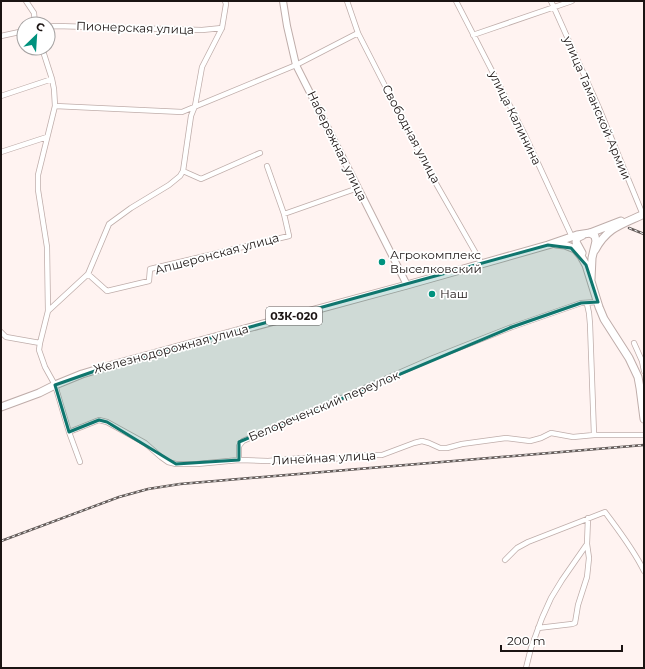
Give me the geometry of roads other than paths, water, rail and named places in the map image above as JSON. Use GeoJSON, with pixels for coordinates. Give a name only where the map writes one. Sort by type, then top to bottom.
{"type":"FeatureCollection","features":[{"type":"Feature","properties":{"kind":"main road","name":"Железнодорожная улица"},"geometry":{"type":"LineString","coordinates":[[1,407],[39,393],[82,374],[112,365],[482,264],[587,233],[630,217],[643,215]]}},
{"type":"Feature","properties":{"kind":"main road"},"geometry":{"type":"LineString","coordinates":[[593,254],[601,240],[607,234],[623,224],[643,215]]}},
{"type":"Feature","properties":{"kind":"main road"},"geometry":{"type":"LineString","coordinates":[[591,279],[591,265],[596,240],[594,235],[587,233],[577,238],[576,242],[584,256],[586,265],[604,319],[629,358],[638,377],[644,419]]}},
{"type":"Feature","properties":{"kind":"main road"},"geometry":{"type":"LineString","coordinates":[[548,245],[562,244],[571,248],[580,254],[586,265]]}},
{"type":"Feature","properties":{"kind":"street"},"geometry":{"type":"LineString","coordinates":[[26,1],[34,13],[34,16]]}},
{"type":"Feature","properties":{"kind":"street"},"geometry":{"type":"LineString","coordinates":[[48,311],[88,274],[109,224],[131,208],[169,185],[180,176],[183,171],[191,116],[195,106],[202,67],[222,28],[226,4],[225,1]]}},
{"type":"Feature","properties":{"kind":"street","name":"Набережная улица"},"geometry":{"type":"LineString","coordinates":[[283,1],[296,64],[407,285]]}},
{"type":"Feature","properties":{"kind":"street","name":"Свободная улица"},"geometry":{"type":"LineString","coordinates":[[346,1],[358,33],[426,166],[482,264]]}},
{"type":"Feature","properties":{"kind":"street","name":"улица Калинина"},"geometry":{"type":"LineString","coordinates":[[456,1],[524,133],[572,237]]}},
{"type":"Feature","properties":{"kind":"street","name":"улица Таманской Армии"},"geometry":{"type":"LineString","coordinates":[[551,1],[596,101],[643,215]]}},
{"type":"Feature","properties":{"kind":"street"},"geometry":{"type":"LineString","coordinates":[[473,35],[572,1]]}},
{"type":"Feature","properties":{"kind":"street","name":"Пионерская улица"},"geometry":{"type":"LineString","coordinates":[[56,26],[202,30],[222,28]]}},
{"type":"Feature","properties":{"kind":"street"},"geometry":{"type":"LineString","coordinates":[[1,36],[16,32]]}},
{"type":"Feature","properties":{"kind":"street"},"geometry":{"type":"LineString","coordinates":[[55,106],[182,112],[296,64],[358,33]]}},
{"type":"Feature","properties":{"kind":"street"},"geometry":{"type":"LineString","coordinates":[[44,56],[54,89],[55,106],[38,175],[38,190],[47,247],[48,311],[40,343],[40,350],[45,367],[55,385],[80,462]]}},
{"type":"Feature","properties":{"kind":"street"},"geometry":{"type":"LineString","coordinates":[[1,96],[52,80]]}},
{"type":"Feature","properties":{"kind":"street"},"geometry":{"type":"LineString","coordinates":[[1,152],[47,137]]}},
{"type":"Feature","properties":{"kind":"street"},"geometry":{"type":"LineString","coordinates":[[183,171],[201,179],[260,153]]}},
{"type":"Feature","properties":{"kind":"street","name":"Апшеронская улица"},"geometry":{"type":"LineString","coordinates":[[88,274],[107,291],[149,281],[150,269],[289,236],[284,214],[267,166]]}},
{"type":"Feature","properties":{"kind":"street"},"geometry":{"type":"LineString","coordinates":[[284,214],[358,188]]}},
{"type":"Feature","properties":{"kind":"street","name":"Белореченский переулок"},"geometry":{"type":"LineString","coordinates":[[240,460],[239,446],[243,441],[440,356],[512,327],[581,303],[587,304],[598,302]]}},
{"type":"Feature","properties":{"kind":"street"},"geometry":{"type":"LineString","coordinates":[[587,304],[590,313],[594,435]]}},
{"type":"Feature","properties":{"kind":"street"},"geometry":{"type":"LineString","coordinates":[[1,332],[6,337],[40,343]]}},
{"type":"Feature","properties":{"kind":"street"},"geometry":{"type":"LineString","coordinates":[[634,343],[642,361],[644,370]]}},
{"type":"Feature","properties":{"kind":"street"},"geometry":{"type":"LineString","coordinates":[[70,432],[99,420],[116,426],[145,443],[168,462],[176,464],[196,464],[240,460]]}},
{"type":"Feature","properties":{"kind":"street","name":"Линейная улица"},"geometry":{"type":"LineString","coordinates":[[240,460],[268,461],[301,458],[317,460],[345,458],[360,455],[382,455],[422,441],[440,448],[447,448],[462,444],[506,438],[530,441],[551,433],[573,437],[594,435],[644,435]]}},
{"type":"Feature","properties":{"kind":"street"},"geometry":{"type":"LineString","coordinates":[[506,560],[517,548],[528,542],[605,512],[639,561],[644,572]]}},
{"type":"Feature","properties":{"kind":"street"},"geometry":{"type":"LineString","coordinates":[[538,628],[575,623],[578,605],[587,577],[589,558],[588,518]]}},
{"type":"Feature","properties":{"kind":"street"},"geometry":{"type":"LineString","coordinates":[[526,668],[531,648],[548,605],[562,580],[588,544]]}},
{"type":"Feature","properties":{"kind":"railway"},"geometry":{"type":"LineString","coordinates":[[629,228],[644,234]]}},
{"type":"Feature","properties":{"kind":"railway"},"geometry":{"type":"LineString","coordinates":[[1,541],[119,497],[148,489],[180,484],[644,445]]}},
{"type":"Feature","properties":{"kind":"place","name":"Агрокомплекс Выселковский"},"geometry":{"type":"Point","coordinates":[382,262]}},
{"type":"Feature","properties":{"kind":"place","name":"Наш"},"geometry":{"type":"Point","coordinates":[432,294]}}]}
